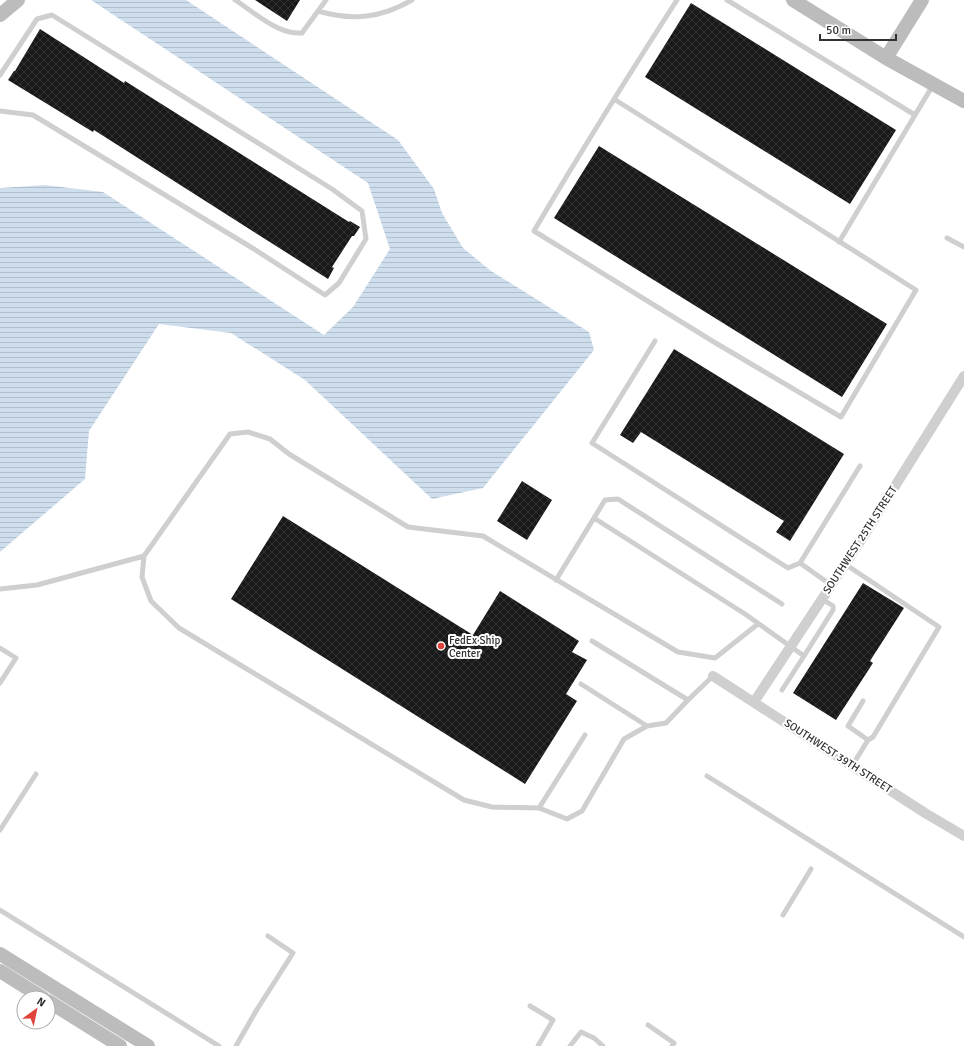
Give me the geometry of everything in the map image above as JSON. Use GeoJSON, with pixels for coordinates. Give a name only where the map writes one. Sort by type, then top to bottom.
{"type":"FeatureCollection","features":[{"type":"Feature","properties":{"kind":"street"},"geometry":{"type":"LineString","coordinates":[[0,15],[18,0]]}},
{"type":"Feature","properties":{"kind":"street"},"geometry":{"type":"LineString","coordinates":[[793,0],[886,58],[964,101]]}},
{"type":"Feature","properties":{"kind":"street"},"geometry":{"type":"LineString","coordinates":[[886,58],[922,0]]}},
{"type":"Feature","properties":{"kind":"street","name":"SOUTHWEST 25TH STREET"},"geometry":{"type":"LineString","coordinates":[[754,702],[845,564],[964,376]]}},
{"type":"Feature","properties":{"kind":"street","name":"SOUTHWEST 39TH STREET"},"geometry":{"type":"LineString","coordinates":[[713,676],[964,836]]}},
{"type":"Feature","properties":{"kind":"street"},"geometry":{"type":"LineString","coordinates":[[0,954],[148,1046]]}},
{"type":"Feature","properties":{"kind":"street"},"geometry":{"type":"LineString","coordinates":[[0,971],[30,990]]}},
{"type":"Feature","properties":{"kind":"street"},"geometry":{"type":"LineString","coordinates":[[56,1006],[120,1046]]}},
{"type":"Feature","properties":{"kind":"lane"},"geometry":{"type":"LineString","coordinates":[[235,0],[288,33],[302,33],[326,0]]}},
{"type":"Feature","properties":{"kind":"lane"},"geometry":{"type":"LineString","coordinates":[[318,11],[331,15],[368,16],[390,12],[412,0]]}},
{"type":"Feature","properties":{"kind":"lane"},"geometry":{"type":"LineString","coordinates":[[614,99],[916,290],[841,417],[714,342],[534,231],[614,99],[677,0]]}},
{"type":"Feature","properties":{"kind":"lane"},"geometry":{"type":"LineString","coordinates":[[727,0],[915,115]]}},
{"type":"Feature","properties":{"kind":"lane"},"geometry":{"type":"LineString","coordinates":[[0,75],[37,19],[52,15],[90,41],[332,189],[362,211],[366,239],[339,283],[325,295],[254,249],[33,115],[0,111]]}},
{"type":"Feature","properties":{"kind":"lane"},"geometry":{"type":"LineString","coordinates":[[839,242],[934,84]]}},
{"type":"Feature","properties":{"kind":"lane"},"geometry":{"type":"LineString","coordinates":[[947,238],[964,247]]}},
{"type":"Feature","properties":{"kind":"lane"},"geometry":{"type":"LineString","coordinates":[[655,341],[592,444],[788,568],[800,563],[860,466]]}},
{"type":"Feature","properties":{"kind":"lane"},"geometry":{"type":"LineString","coordinates":[[713,676],[666,723],[647,726],[624,739],[582,811],[567,819],[539,808],[492,807],[464,800],[179,628],[151,601],[142,577],[144,556],[230,434],[248,432],[270,439],[290,454],[408,527],[484,536],[678,652],[715,658],[758,624]]}},
{"type":"Feature","properties":{"kind":"lane"},"geometry":{"type":"LineString","coordinates":[[556,580],[605,500],[618,499],[782,604]]}},
{"type":"Feature","properties":{"kind":"lane"},"geometry":{"type":"LineString","coordinates":[[594,518],[758,624],[804,656]]}},
{"type":"Feature","properties":{"kind":"lane"},"geometry":{"type":"LineString","coordinates":[[0,589],[38,585],[144,556]]}},
{"type":"Feature","properties":{"kind":"lane"},"geometry":{"type":"LineString","coordinates":[[800,563],[831,585]]}},
{"type":"Feature","properties":{"kind":"lane"},"geometry":{"type":"LineString","coordinates":[[845,564],[939,627],[873,737],[868,740],[852,766]]}},
{"type":"Feature","properties":{"kind":"lane"},"geometry":{"type":"LineString","coordinates":[[782,690],[833,610],[833,606],[822,599]]}},
{"type":"Feature","properties":{"kind":"lane"},"geometry":{"type":"LineString","coordinates":[[592,641],[688,700]]}},
{"type":"Feature","properties":{"kind":"lane"},"geometry":{"type":"LineString","coordinates":[[0,648],[16,658],[0,683]]}},
{"type":"Feature","properties":{"kind":"lane"},"geometry":{"type":"LineString","coordinates":[[580,684],[647,726]]}},
{"type":"Feature","properties":{"kind":"lane"},"geometry":{"type":"LineString","coordinates":[[863,701],[848,726],[868,740]]}},
{"type":"Feature","properties":{"kind":"lane"},"geometry":{"type":"LineString","coordinates":[[539,808],[585,735]]}},
{"type":"Feature","properties":{"kind":"lane"},"geometry":{"type":"LineString","coordinates":[[0,830],[36,774]]}},
{"type":"Feature","properties":{"kind":"lane"},"geometry":{"type":"LineString","coordinates":[[707,776],[964,937]]}},
{"type":"Feature","properties":{"kind":"lane"},"geometry":{"type":"LineString","coordinates":[[783,915],[811,869]]}},
{"type":"Feature","properties":{"kind":"lane"},"geometry":{"type":"LineString","coordinates":[[0,910],[219,1046]]}},
{"type":"Feature","properties":{"kind":"lane"},"geometry":{"type":"LineString","coordinates":[[236,1046],[256,1011],[293,953],[268,936]]}},
{"type":"Feature","properties":{"kind":"lane"},"geometry":{"type":"LineString","coordinates":[[530,1006],[553,1020],[538,1046]]}},
{"type":"Feature","properties":{"kind":"lane"},"geometry":{"type":"LineString","coordinates":[[648,1026],[674,1043],[672,1046]]}},
{"type":"Feature","properties":{"kind":"lane"},"geometry":{"type":"LineString","coordinates":[[570,1046],[581,1032],[594,1038],[603,1046]]}},
{"type":"Feature","properties":{"kind":"water"},"geometry":{"type":"Polygon","coordinates":[[[91,0],[186,0],[398,140],[434,189],[442,213],[463,248],[491,271],[589,332],[594,350],[483,488],[432,499],[305,380],[231,333],[159,324],[89,431],[85,479],[0,552],[0,188],[45,185],[103,192],[324,335],[353,307],[390,249],[368,183],[91,0]]]}},
{"type":"Feature","properties":{"kind":"building"},"geometry":{"type":"Polygon","coordinates":[[[255,0],[300,0],[287,21],[255,0]]]}},
{"type":"Feature","properties":{"kind":"building"},"geometry":{"type":"Polygon","coordinates":[[[691,3],[896,130],[850,204],[645,77],[691,3]]]}},
{"type":"Feature","properties":{"kind":"building"},"geometry":{"type":"Polygon","coordinates":[[[40,29],[124,83],[125,81],[349,222],[350,221],[360,227],[354,236],[352,236],[332,267],[334,268],[328,279],[94,130],[93,132],[8,80],[40,29]]]}},
{"type":"Feature","properties":{"kind":"building"},"geometry":{"type":"Polygon","coordinates":[[[599,146],[887,324],[842,397],[554,218],[599,146]]]}},
{"type":"Feature","properties":{"kind":"building"},"geometry":{"type":"Polygon","coordinates":[[[674,349],[844,454],[790,541],[776,532],[784,521],[641,432],[633,443],[620,435],[674,349]]]}},
{"type":"Feature","properties":{"kind":"building"},"geometry":{"type":"Polygon","coordinates":[[[522,481],[552,500],[527,540],[497,521],[522,481]]]}},
{"type":"Feature","properties":{"kind":"building","name":"FedEx Ship Center"},"geometry":{"type":"Polygon","coordinates":[[[283,516],[473,635],[500,591],[579,641],[572,652],[587,660],[566,694],[577,701],[525,784],[231,599],[283,516]]]}},
{"type":"Feature","properties":{"kind":"building"},"geometry":{"type":"Polygon","coordinates":[[[863,583],[904,608],[870,661],[873,663],[836,720],[793,693],[863,583]]]}},
{"type":"Feature","properties":{"kind":"place","name":"FedEx Ship Center"},"geometry":{"type":"Point","coordinates":[441,646]}}]}
